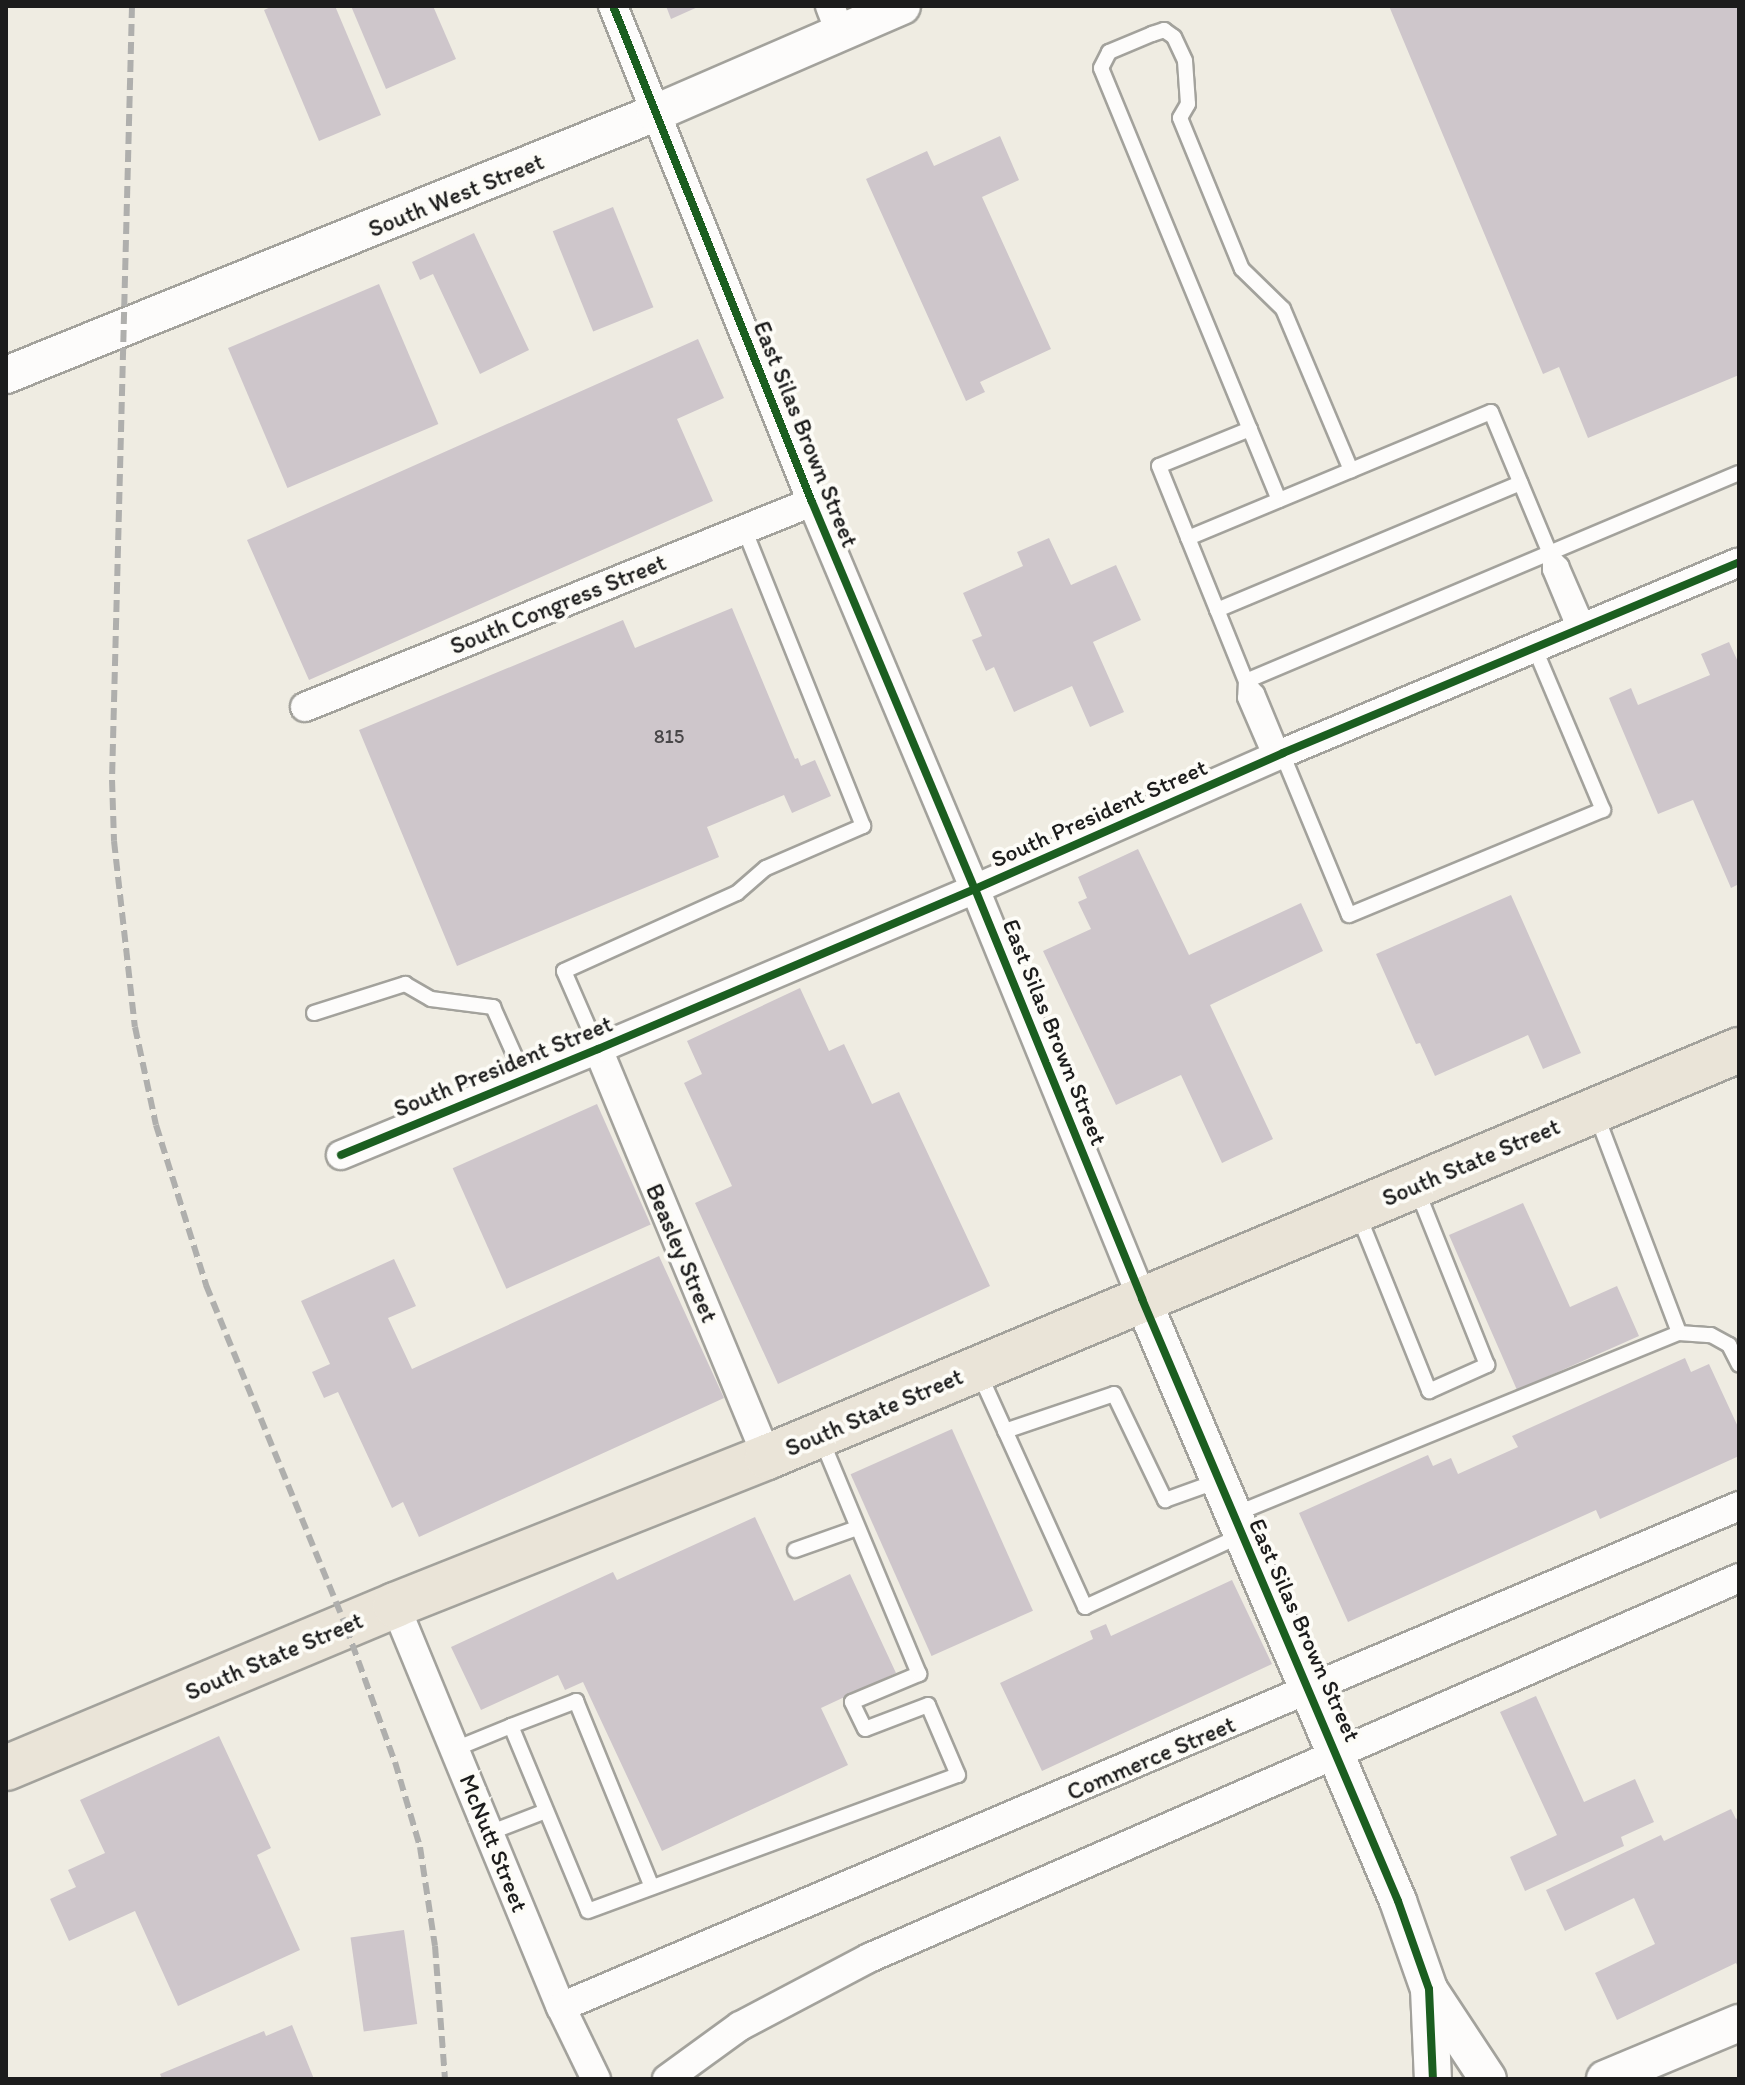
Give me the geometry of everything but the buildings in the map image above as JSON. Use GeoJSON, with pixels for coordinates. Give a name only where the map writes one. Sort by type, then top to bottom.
{"type":"FeatureCollection","features":[{"type":"Feature","properties":{"kind":"main road","name":"South State Street"},"geometry":{"type":"LineString","coordinates":[[6,1768],[395,1605],[767,1457],[1739,1050]]}},
{"type":"Feature","properties":{"kind":"street","name":"East Silas Brown Street"},"geometry":{"type":"LineString","coordinates":[[613,6],[812,502],[975,889],[1142,1299],[1311,1690],[1398,1901],[1429,1989],[1433,2079]]}},
{"type":"Feature","properties":{"kind":"street","name":"South West Street"},"geometry":{"type":"LineString","coordinates":[[6,375],[655,113],[835,19],[902,6]]}},
{"type":"Feature","properties":{"kind":"street","name":"South Congress Street"},"geometry":{"type":"LineString","coordinates":[[305,707],[812,502]]}},
{"type":"Feature","properties":{"kind":"street","name":"South President Street"},"geometry":{"type":"LineString","coordinates":[[341,1155],[598,1049],[975,889],[1277,756],[1739,562]]}},
{"type":"Feature","properties":{"kind":"street","name":"Beasley Street"},"geometry":{"type":"LineString","coordinates":[[598,1049],[767,1457]]}},
{"type":"Feature","properties":{"kind":"street","name":"Commerce Street"},"geometry":{"type":"LineString","coordinates":[[561,2007],[1739,1506]]}},
{"type":"Feature","properties":{"kind":"street"},"geometry":{"type":"LineString","coordinates":[[667,2079],[740,2026],[869,1958],[1338,1756],[1739,1578]]}},
{"type":"Feature","properties":{"kind":"street","name":"McNutt Street"},"geometry":{"type":"LineString","coordinates":[[395,1605],[561,2007],[596,2079]]}},
{"type":"Feature","properties":{"kind":"street"},"geometry":{"type":"LineString","coordinates":[[1429,1989],[1488,2079]]}},
{"type":"Feature","properties":{"kind":"street"},"geometry":{"type":"LineString","coordinates":[[1605,2079],[1739,2023]]}},
{"type":"Feature","properties":{"kind":"lane"},"geometry":{"type":"LineString","coordinates":[[1279,500],[1101,68],[1109,52],[1164,30],[1174,37],[1185,61],[1188,104],[1180,118],[1242,269],[1283,309],[1351,470]]}},
{"type":"Feature","properties":{"kind":"lane"},"geometry":{"type":"LineString","coordinates":[[1188,538],[1491,412],[1550,554],[1561,565],[1581,628]]}},
{"type":"Feature","properties":{"kind":"lane"},"geometry":{"type":"LineString","coordinates":[[1250,429],[1159,466],[1246,681],[1257,693],[1277,756],[1349,915],[1603,810],[1534,647]]}},
{"type":"Feature","properties":{"kind":"lane"},"geometry":{"type":"LineString","coordinates":[[1246,681],[1739,473]]}},
{"type":"Feature","properties":{"kind":"lane"},"geometry":{"type":"LineString","coordinates":[[1217,610],[1521,483]]}},
{"type":"Feature","properties":{"kind":"lane"},"geometry":{"type":"LineString","coordinates":[[598,1049],[564,971],[737,893],[766,868],[863,826],[744,529]]}},
{"type":"Feature","properties":{"kind":"lane"},"geometry":{"type":"LineString","coordinates":[[314,1013],[405,984],[431,999],[493,1007],[525,1079]]}},
{"type":"Feature","properties":{"kind":"lane"},"geometry":{"type":"LineString","coordinates":[[1595,1110],[1679,1333]]}},
{"type":"Feature","properties":{"kind":"lane"},"geometry":{"type":"LineString","coordinates":[[1356,1210],[1429,1391],[1487,1365],[1415,1185]]}},
{"type":"Feature","properties":{"kind":"lane"},"geometry":{"type":"LineString","coordinates":[[977,1369],[1085,1607],[1238,1525],[1679,1333],[1711,1335],[1729,1345],[1739,1365]]}},
{"type":"Feature","properties":{"kind":"lane"},"geometry":{"type":"LineString","coordinates":[[1005,1431],[1114,1394],[1165,1500],[1219,1481]]}},
{"type":"Feature","properties":{"kind":"lane"},"geometry":{"type":"LineString","coordinates":[[511,1726],[588,1911],[958,1775],[928,1705],[865,1729],[852,1702],[919,1674],[819,1435]]}},
{"type":"Feature","properties":{"kind":"lane"},"geometry":{"type":"LineString","coordinates":[[795,1550],[857,1528]]}},
{"type":"Feature","properties":{"kind":"lane"},"geometry":{"type":"LineString","coordinates":[[455,1749],[576,1701],[652,1887]]}},
{"type":"Feature","properties":{"kind":"lane"},"geometry":{"type":"LineString","coordinates":[[489,1833],[546,1811]]}},
{"type":"Feature","properties":{"kind":"railway"},"geometry":{"type":"LineString","coordinates":[[132,6],[112,780],[114,841],[135,1027],[156,1125],[206,1285],[346,1627],[395,1762],[420,1847],[435,1946],[445,2079]]}},
{"type":"Feature","properties":{"kind":"cycle path"},"geometry":{"type":"LineString","coordinates":[[613,6],[812,502],[975,889],[1142,1299],[1398,1901],[1429,1989],[1433,2079]]}},
{"type":"Feature","properties":{"kind":"cycle path"},"geometry":{"type":"LineString","coordinates":[[341,1155],[598,1049],[975,889],[1283,753],[1739,562]]}}]}
